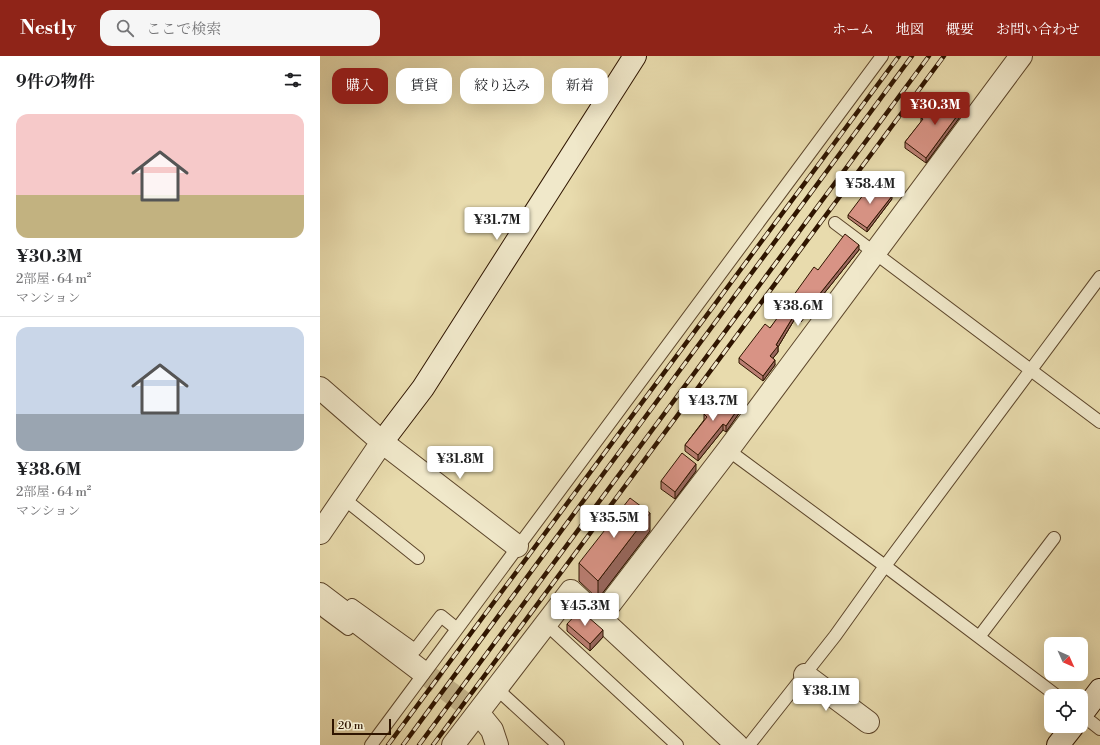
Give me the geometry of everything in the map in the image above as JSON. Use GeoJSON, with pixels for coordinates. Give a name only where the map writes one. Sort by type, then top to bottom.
{"type":"FeatureCollection","features":[{"type":"Feature","properties":{"kind":"street"},"geometry":{"type":"LineString","coordinates":[[320,533],[382,442],[423,388],[636,56]]}},
{"type":"Feature","properties":{"kind":"street"},"geometry":{"type":"LineString","coordinates":[[600,617],[728,450],[1021,56]]}},
{"type":"Feature","properties":{"kind":"street"},"geometry":{"type":"LineString","coordinates":[[320,388],[382,442],[518,546]]}},
{"type":"Feature","properties":{"kind":"street"},"geometry":{"type":"LineString","coordinates":[[453,745],[571,591],[737,745]]}},
{"type":"Feature","properties":{"kind":"street"},"geometry":{"type":"LineString","coordinates":[[325,595],[419,675]]}},
{"type":"Feature","properties":{"kind":"street"},"geometry":{"type":"LineString","coordinates":[[805,675],[868,722]]}},
{"type":"Feature","properties":{"kind":"street"},"geometry":{"type":"LineString","coordinates":[[1088,706],[1100,690]]}},
{"type":"Feature","properties":{"kind":"street"},"geometry":{"type":"LineString","coordinates":[[479,714],[492,730],[497,745]]}},
{"type":"Feature","properties":{"kind":"street"},"geometry":{"type":"LineString","coordinates":[[1058,745],[1067,733]]}},
{"type":"Feature","properties":{"kind":"lane"},"geometry":{"type":"LineString","coordinates":[[371,745],[419,675],[457,629],[882,56]]}},
{"type":"Feature","properties":{"kind":"lane"},"geometry":{"type":"LineString","coordinates":[[835,223],[1100,422]]}},
{"type":"Feature","properties":{"kind":"lane"},"geometry":{"type":"LineString","coordinates":[[749,745],[835,636],[885,566],[1100,277]]}},
{"type":"Feature","properties":{"kind":"lane"},"geometry":{"type":"LineString","coordinates":[[728,450],[1048,689]]}},
{"type":"Feature","properties":{"kind":"lane"},"geometry":{"type":"LineString","coordinates":[[343,498],[418,558]]}},
{"type":"Feature","properties":{"kind":"lane"},"geometry":{"type":"LineString","coordinates":[[979,637],[1054,538]]}},
{"type":"Feature","properties":{"kind":"lane"},"geometry":{"type":"LineString","coordinates":[[325,595],[415,650],[441,616],[457,629]]}},
{"type":"Feature","properties":{"kind":"lane"},"geometry":{"type":"LineString","coordinates":[[545,623],[677,745]]}},
{"type":"Feature","properties":{"kind":"lane"},"geometry":{"type":"LineString","coordinates":[[496,688],[558,745]]}},
{"type":"Feature","properties":{"kind":"lane"},"geometry":{"type":"LineString","coordinates":[[1088,720],[1100,729]]}},
{"type":"Feature","properties":{"kind":"building"},"geometry":{"type":"Polygon","coordinates":[[[961,95],[968,101],[926,158],[905,142],[923,119],[921,118],[932,103],[942,110],[953,96],[958,100],[961,95]]]}},
{"type":"Feature","properties":{"kind":"building"},"geometry":{"type":"Polygon","coordinates":[[[873,182],[892,196],[867,228],[848,215],[873,182]]]}},
{"type":"Feature","properties":{"kind":"building"},"geometry":{"type":"Polygon","coordinates":[[[845,234],[859,245],[818,296],[816,295],[801,316],[796,312],[776,345],[778,346],[770,356],[775,360],[763,376],[739,358],[765,324],[770,328],[814,267],[818,270],[845,234]]]}},
{"type":"Feature","properties":{"kind":"building"},"geometry":{"type":"Polygon","coordinates":[[[721,391],[740,406],[726,426],[723,424],[698,455],[685,445],[707,417],[704,414],[721,391]]]}},
{"type":"Feature","properties":{"kind":"building"},"geometry":{"type":"Polygon","coordinates":[[[682,453],[696,464],[675,492],[661,481],[682,453]]]}},
{"type":"Feature","properties":{"kind":"building"},"geometry":{"type":"Polygon","coordinates":[[[630,498],[650,513],[598,581],[579,563],[630,498]]]}},
{"type":"Feature","properties":{"kind":"building"},"geometry":{"type":"Polygon","coordinates":[[[580,610],[603,630],[590,644],[567,624],[580,610]]]}},
{"type":"Feature","properties":{"kind":"tunnel"},"geometry":{"type":"LineString","coordinates":[[420,670],[479,714]]}},
{"type":"Feature","properties":{"kind":"railway"},"geometry":{"type":"LineString","coordinates":[[388,745],[899,56]]}},
{"type":"Feature","properties":{"kind":"railway"},"geometry":{"type":"LineString","coordinates":[[403,745],[912,56]]}},
{"type":"Feature","properties":{"kind":"railway"},"geometry":{"type":"LineString","coordinates":[[419,745],[929,56]]}},
{"type":"Feature","properties":{"kind":"railway"},"geometry":{"type":"LineString","coordinates":[[433,745],[944,56]]}}]}
